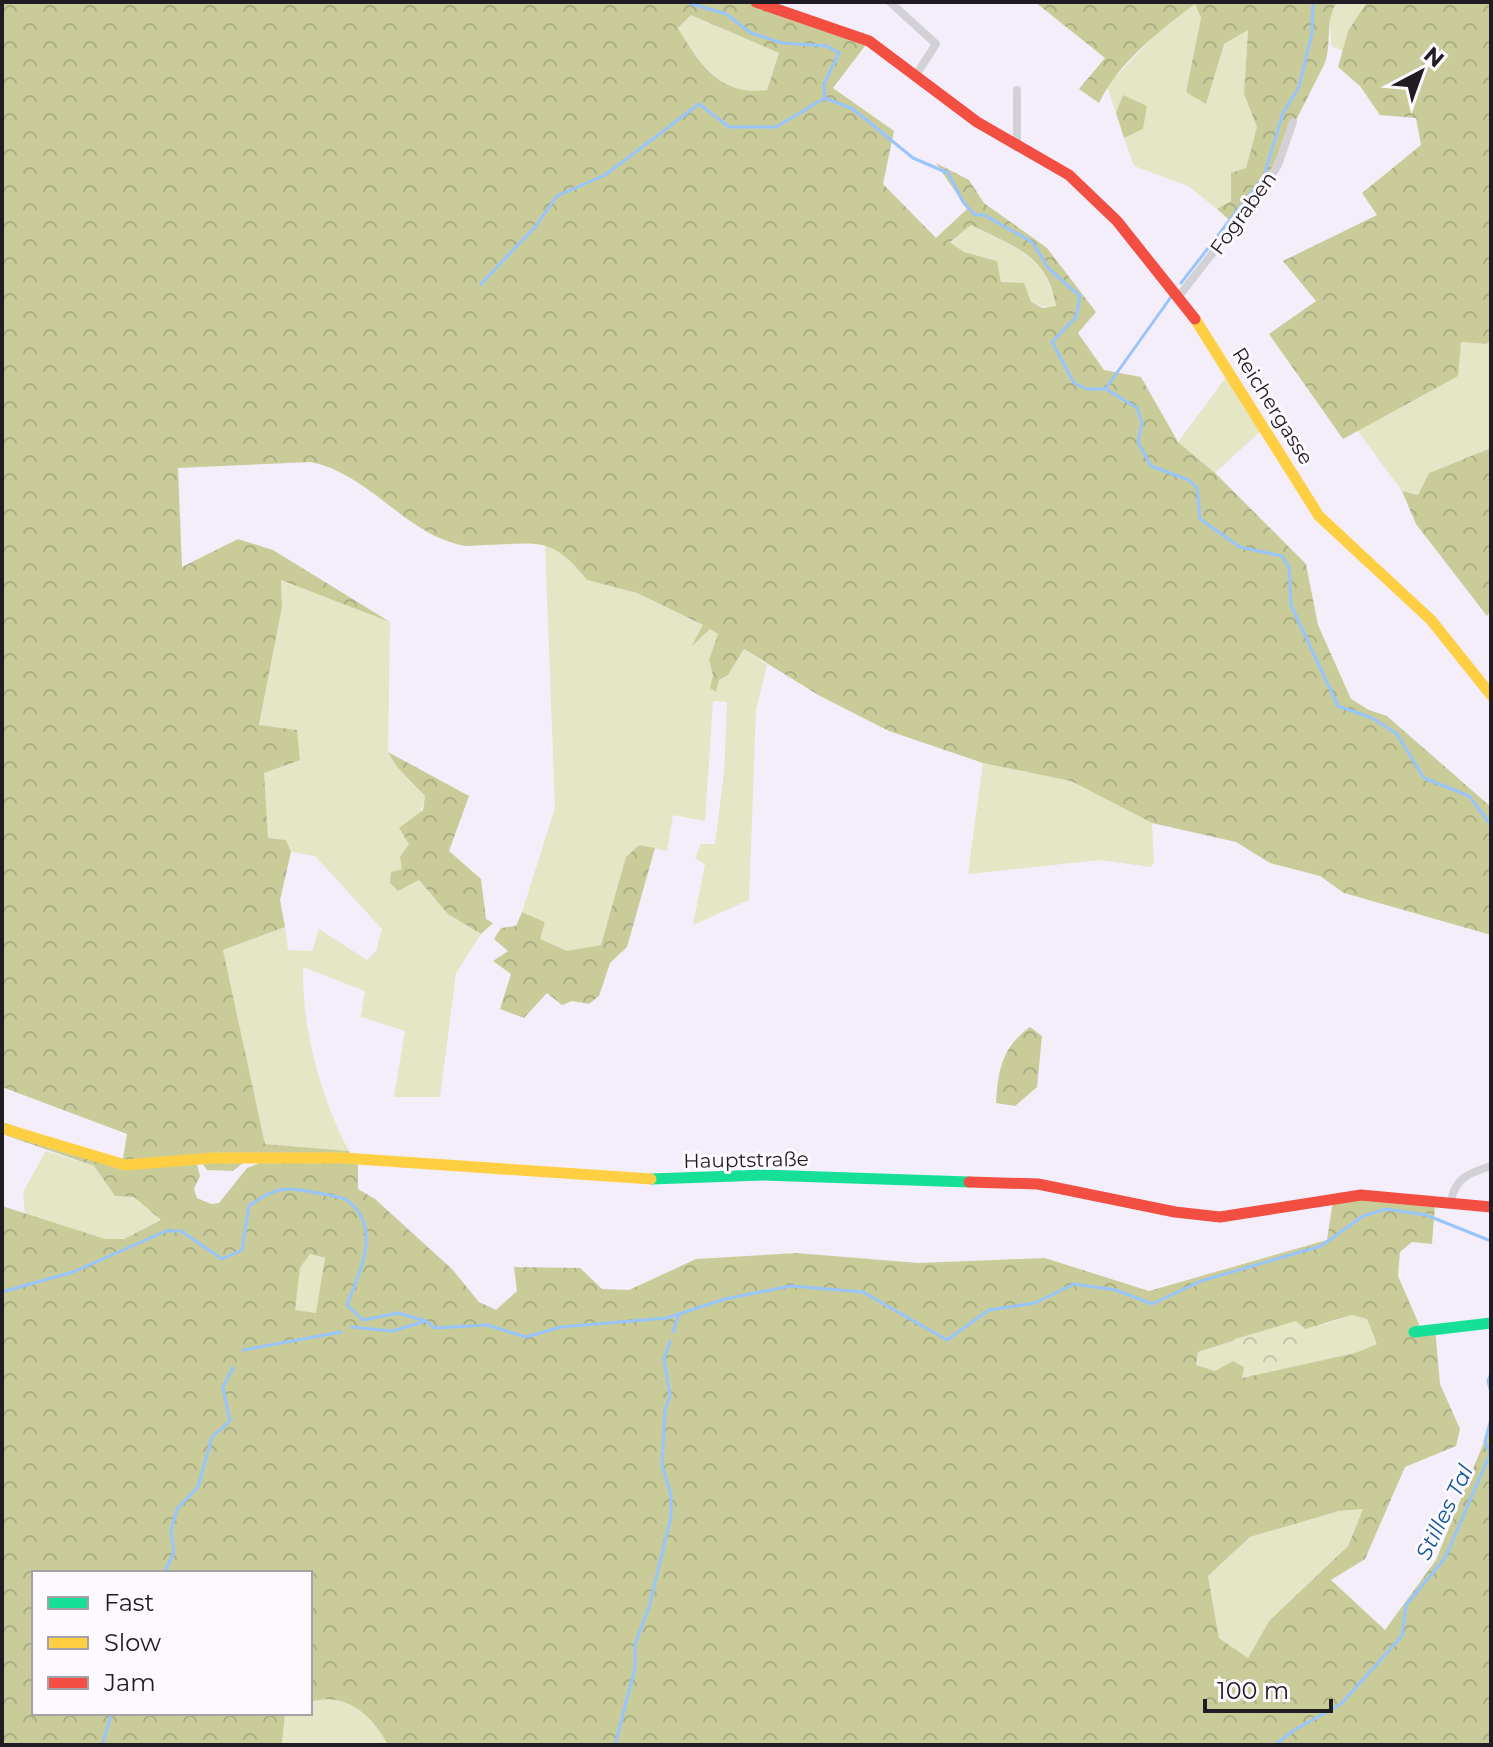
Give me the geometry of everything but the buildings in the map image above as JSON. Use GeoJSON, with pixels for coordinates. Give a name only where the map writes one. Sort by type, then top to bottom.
{"type":"FeatureCollection","features":[{"type":"Feature","properties":{"kind":"main road","name":"Reichergasse"},"geometry":{"type":"LineString","coordinates":[[756,2],[869,41],[977,122],[1069,175],[1117,221],[1179,296],[1230,370],[1319,516],[1431,620],[1491,695]]}},
{"type":"Feature","properties":{"kind":"main road","name":"Hauptstraße"},"geometry":{"type":"LineString","coordinates":[[2,1128],[125,1165],[213,1158],[343,1158],[658,1179],[763,1175],[1038,1184],[1175,1212],[1220,1217],[1361,1195],[1491,1207]]}},
{"type":"Feature","properties":{"kind":"main road"},"geometry":{"type":"LineString","coordinates":[[1414,1332],[1491,1323]]}},
{"type":"Feature","properties":{"kind":"street"},"geometry":{"type":"LineString","coordinates":[[890,2],[936,44],[916,75]]}},
{"type":"Feature","properties":{"kind":"street"},"geometry":{"type":"LineString","coordinates":[[1017,90],[1017,146]]}},
{"type":"Feature","properties":{"kind":"street","name":"Fograben"},"geometry":{"type":"LineString","coordinates":[[1179,296],[1262,190],[1278,165],[1293,122]]}},
{"type":"Feature","properties":{"kind":"street"},"geometry":{"type":"LineString","coordinates":[[1451,1201],[1453,1186],[1459,1179],[1491,1166]]}},
{"type":"Feature","properties":{"kind":"green space"},"geometry":{"type":"Polygon","coordinates":[[[2,2],[748,2],[868,42],[833,88],[894,131],[883,184],[936,238],[967,209],[936,163],[969,180],[984,203],[1047,248],[1096,312],[1078,333],[1104,370],[1141,377],[1178,442],[1215,473],[1306,564],[1318,625],[1351,699],[1387,716],[1491,807],[1491,935],[1344,893],[1320,876],[1270,863],[1236,842],[1152,823],[1071,781],[983,763],[889,731],[820,696],[744,649],[728,675],[719,680],[716,692],[710,688],[713,676],[709,660],[718,634],[710,629],[691,647],[703,625],[637,593],[587,580],[553,549],[532,544],[463,546],[440,538],[332,468],[311,462],[178,468],[182,567],[238,539],[273,550],[390,622],[281,580],[282,607],[259,725],[297,730],[300,760],[264,773],[268,838],[286,840],[291,852],[280,900],[285,927],[223,950],[265,1144],[349,1151],[358,1166],[358,1189],[375,1199],[452,1269],[479,1302],[496,1310],[517,1291],[514,1267],[580,1268],[602,1289],[629,1290],[696,1259],[796,1253],[919,1263],[1045,1258],[1149,1291],[1327,1240],[1333,1200],[1373,1195],[1435,1206],[1432,1244],[1412,1242],[1400,1252],[1398,1276],[1421,1329],[1435,1327],[1440,1384],[1460,1429],[1456,1446],[1405,1467],[1365,1559],[1331,1580],[1385,1630],[1436,1560],[1490,1427],[1491,1410],[1491,1745],[388,1745],[374,1724],[356,1708],[335,1700],[312,1702],[312,1571],[32,1571],[32,1715],[285,1715],[282,1745],[2,1745],[2,1206],[105,1239],[124,1239],[161,1220],[134,1197],[115,1196],[94,1166],[2,1134],[2,1122],[100,1155],[123,1159],[127,1134],[2,1087],[2,2]],[[691,15],[678,28],[694,54],[713,75],[736,88],[767,90],[779,53],[691,15]],[[971,225],[950,242],[964,252],[997,261],[1001,282],[1024,283],[1031,302],[1043,308],[1056,306],[1045,274],[1026,254],[971,225]],[[243,1163],[233,1171],[207,1170],[203,1164],[197,1164],[200,1176],[194,1189],[197,1198],[211,1204],[219,1203],[247,1168],[260,1163],[243,1163]],[[310,1254],[300,1268],[295,1310],[316,1313],[325,1258],[310,1254]],[[1352,1315],[1305,1329],[1296,1321],[1198,1352],[1196,1365],[1215,1371],[1233,1361],[1244,1367],[1242,1378],[1355,1353],[1377,1344],[1367,1319],[1352,1315]],[[1363,1509],[1339,1511],[1250,1537],[1208,1576],[1219,1638],[1248,1658],[1269,1621],[1348,1546],[1363,1509]]]}},
{"type":"Feature","properties":{"kind":"green space"},"geometry":{"type":"Polygon","coordinates":[[[1035,2],[1337,2],[1331,16],[1325,63],[1263,185],[1235,225],[1217,209],[1231,201],[1231,173],[1246,168],[1257,127],[1244,94],[1248,30],[1224,44],[1206,104],[1186,92],[1201,18],[1195,4],[1154,36],[1129,61],[1099,103],[1079,89],[1105,58],[1035,2]]]}},
{"type":"Feature","properties":{"kind":"green space"},"geometry":{"type":"Polygon","coordinates":[[[1337,2],[1367,2],[1348,31],[1343,51],[1331,46],[1330,12],[1337,2]]]}},
{"type":"Feature","properties":{"kind":"green space"},"geometry":{"type":"Polygon","coordinates":[[[1367,2],[1491,2],[1491,340],[1486,344],[1461,342],[1458,376],[1343,439],[1269,334],[1316,301],[1283,261],[1377,215],[1362,193],[1421,145],[1416,118],[1380,115],[1360,86],[1338,67],[1348,31],[1367,2]]]}},
{"type":"Feature","properties":{"kind":"green space"},"geometry":{"type":"Polygon","coordinates":[[[1195,3],[1201,18],[1186,91],[1224,44],[1248,29],[1244,94],[1257,127],[1246,169],[1231,173],[1232,201],[1217,209],[1188,186],[1134,166],[1124,138],[1143,129],[1123,95],[1116,113],[1107,86],[1153,37],[1195,3]]]}},
{"type":"Feature","properties":{"kind":"green space"},"geometry":{"type":"Polygon","coordinates":[[[691,15],[779,53],[767,90],[736,88],[713,75],[678,28],[691,15]]]}},
{"type":"Feature","properties":{"kind":"green space"},"geometry":{"type":"Polygon","coordinates":[[[1123,95],[1147,106],[1143,129],[1124,138],[1116,113],[1123,95]]]}},
{"type":"Feature","properties":{"kind":"green space"},"geometry":{"type":"Polygon","coordinates":[[[971,225],[1026,254],[1045,275],[1056,307],[1041,306],[1021,296],[1001,282],[996,261],[964,252],[950,241],[971,225]]]}},
{"type":"Feature","properties":{"kind":"green space"},"geometry":{"type":"Polygon","coordinates":[[[1491,340],[1491,448],[1429,473],[1419,495],[1402,491],[1357,430],[1457,376],[1461,342],[1486,344],[1491,340]]]}},
{"type":"Feature","properties":{"kind":"green space"},"geometry":{"type":"Polygon","coordinates":[[[1230,372],[1265,427],[1215,473],[1178,442],[1230,372]]]}},
{"type":"Feature","properties":{"kind":"green space"},"geometry":{"type":"Polygon","coordinates":[[[1491,448],[1491,609],[1487,616],[1416,524],[1402,491],[1418,495],[1429,473],[1491,448]]]}},
{"type":"Feature","properties":{"kind":"green space"},"geometry":{"type":"Polygon","coordinates":[[[545,544],[571,557],[587,580],[637,593],[704,626],[694,644],[710,629],[719,634],[709,660],[716,691],[719,680],[728,675],[744,649],[767,665],[756,710],[749,900],[693,925],[705,864],[695,858],[701,844],[715,844],[724,773],[727,702],[713,701],[705,821],[673,815],[667,851],[639,845],[626,857],[602,945],[567,951],[539,939],[545,922],[522,912],[555,808],[545,544]]]}},
{"type":"Feature","properties":{"kind":"green space"},"geometry":{"type":"Polygon","coordinates":[[[281,579],[390,622],[388,752],[397,767],[425,796],[410,837],[410,858],[415,872],[433,897],[481,934],[456,973],[440,1097],[394,1097],[405,1031],[361,1017],[365,991],[303,967],[309,1038],[315,1062],[329,1108],[349,1151],[265,1144],[223,950],[285,927],[288,950],[312,951],[319,929],[367,960],[376,951],[382,929],[315,856],[291,852],[286,840],[268,838],[259,726],[282,607],[281,579]]]}},
{"type":"Feature","properties":{"kind":"green space"},"geometry":{"type":"Polygon","coordinates":[[[388,752],[469,796],[449,851],[481,879],[486,919],[493,923],[481,934],[448,914],[419,880],[398,891],[390,883],[391,872],[402,869],[400,857],[409,844],[399,828],[423,810],[425,796],[397,767],[388,752]]]}},
{"type":"Feature","properties":{"kind":"green space"},"geometry":{"type":"Polygon","coordinates":[[[983,763],[1071,781],[1152,823],[1154,862],[1151,867],[1100,860],[968,874],[983,763]]]}},
{"type":"Feature","properties":{"kind":"green space"},"geometry":{"type":"Polygon","coordinates":[[[639,845],[655,848],[627,947],[610,963],[599,996],[589,1004],[572,1001],[562,1005],[547,993],[524,1018],[500,1009],[511,974],[493,961],[508,951],[494,939],[501,928],[516,926],[522,912],[545,922],[540,939],[567,951],[601,945],[626,857],[639,845]]]}},
{"type":"Feature","properties":{"kind":"green space"},"geometry":{"type":"Polygon","coordinates":[[[1030,1027],[1042,1036],[1037,1087],[1015,1106],[996,1103],[998,1080],[1007,1051],[1030,1027]]]}},
{"type":"Feature","properties":{"kind":"green space"},"geometry":{"type":"Polygon","coordinates":[[[46,1151],[94,1166],[115,1196],[134,1197],[162,1221],[127,1238],[112,1240],[25,1214],[23,1192],[46,1151]]]}},
{"type":"Feature","properties":{"kind":"green space"},"geometry":{"type":"Polygon","coordinates":[[[310,1254],[325,1258],[317,1313],[294,1311],[300,1268],[310,1254]]]}},
{"type":"Feature","properties":{"kind":"green space"},"geometry":{"type":"Polygon","coordinates":[[[1352,1315],[1367,1319],[1377,1344],[1355,1353],[1241,1378],[1196,1366],[1198,1352],[1297,1320],[1326,1324],[1352,1315]]]}},
{"type":"Feature","properties":{"kind":"green space"},"geometry":{"type":"Polygon","coordinates":[[[1293,1322],[1303,1341],[1292,1359],[1265,1368],[1234,1353],[1235,1339],[1293,1322]]]}},
{"type":"Feature","properties":{"kind":"green space"},"geometry":{"type":"Polygon","coordinates":[[[1363,1509],[1348,1546],[1269,1621],[1248,1658],[1219,1638],[1208,1576],[1250,1537],[1339,1511],[1363,1509]]]}},
{"type":"Feature","properties":{"kind":"green space"},"geometry":{"type":"Polygon","coordinates":[[[325,1697],[354,1707],[377,1727],[388,1745],[282,1745],[285,1715],[312,1715],[312,1701],[325,1697]]]}},
{"type":"Feature","properties":{"kind":"waterway"},"geometry":{"type":"LineString","coordinates":[[685,2],[726,14],[751,33],[782,43],[827,46],[839,53],[824,84],[825,98],[853,109],[913,158],[948,173],[963,202],[975,215],[984,215],[1032,242],[1049,269],[1080,296],[1076,317],[1052,342],[1074,383],[1087,389],[1106,389],[1137,408],[1142,423],[1138,442],[1151,466],[1189,480],[1197,488],[1200,519],[1240,547],[1282,556],[1289,567],[1291,605],[1338,706],[1372,718],[1397,734],[1424,778],[1469,796],[1491,825]]}},
{"type":"Feature","properties":{"kind":"waterway"},"geometry":{"type":"LineString","coordinates":[[1181,283],[1264,176],[1283,113],[1299,87],[1312,33],[1313,2]]}},
{"type":"Feature","properties":{"kind":"waterway"},"geometry":{"type":"LineString","coordinates":[[481,284],[535,227],[557,196],[605,175],[699,104],[729,127],[776,127],[825,98]]}},
{"type":"Feature","properties":{"kind":"waterway"},"geometry":{"type":"LineString","coordinates":[[1106,388],[1171,297]]}},
{"type":"Feature","properties":{"kind":"waterway"},"geometry":{"type":"LineString","coordinates":[[2,1292],[73,1272],[166,1231],[181,1231],[222,1259],[242,1250],[249,1206],[266,1195],[289,1189],[342,1198],[358,1212],[364,1224],[365,1251],[347,1305],[363,1320],[398,1313],[426,1321],[435,1328],[487,1325],[526,1337],[561,1327],[667,1318],[725,1299],[791,1286],[863,1292],[947,1340],[989,1310],[1035,1303],[1074,1284],[1116,1290],[1152,1304],[1201,1281],[1321,1246],[1363,1216],[1386,1209],[1426,1215],[1491,1241]]}},
{"type":"Feature","properties":{"kind":"waterway"},"geometry":{"type":"LineString","coordinates":[[673,1332],[678,1317]]}},
{"type":"Feature","properties":{"kind":"waterway"},"geometry":{"type":"LineString","coordinates":[[352,1327],[392,1331],[423,1322]]}},
{"type":"Feature","properties":{"kind":"waterway"},"geometry":{"type":"LineString","coordinates":[[243,1350],[341,1332]]}},
{"type":"Feature","properties":{"kind":"waterway"},"geometry":{"type":"LineString","coordinates":[[615,1745],[635,1668],[635,1644],[649,1607],[671,1517],[671,1495],[662,1465],[665,1410],[670,1395],[664,1359],[670,1341]]}},
{"type":"Feature","properties":{"kind":"waterway"},"geometry":{"type":"LineString","coordinates":[[165,1571],[174,1553],[171,1530],[177,1509],[198,1487],[212,1437],[230,1421],[223,1387],[233,1368]]}},
{"type":"Feature","properties":{"kind":"waterway","name":"Stilles Tal"},"geometry":{"type":"LineString","coordinates":[[1491,1373],[1488,1381],[1491,1393]]}},
{"type":"Feature","properties":{"kind":"waterway","name":"Stilles Tal"},"geometry":{"type":"LineString","coordinates":[[1275,1745],[1294,1730],[1341,1704],[1402,1636],[1406,1605],[1445,1558],[1490,1454],[1485,1441],[1491,1419]]}},
{"type":"Feature","properties":{"kind":"waterway"},"geometry":{"type":"LineString","coordinates":[[102,1745],[111,1715]]}},
{"type":"Feature","properties":{"kind":"traffic: fast"},"geometry":{"type":"LineString","coordinates":[[651,1179],[763,1175],[969,1182]]}},
{"type":"Feature","properties":{"kind":"traffic: fast"},"geometry":{"type":"LineString","coordinates":[[1414,1332],[1491,1323]]}},
{"type":"Feature","properties":{"kind":"traffic: slow"},"geometry":{"type":"LineString","coordinates":[[1195,319],[1319,516],[1431,620],[1491,695]]}},
{"type":"Feature","properties":{"kind":"traffic: slow"},"geometry":{"type":"LineString","coordinates":[[2,1128],[125,1165],[213,1158],[343,1158],[651,1179]]}},
{"type":"Feature","properties":{"kind":"traffic: jam"},"geometry":{"type":"LineString","coordinates":[[756,2],[869,41],[977,122],[1069,175],[1117,221],[1195,319]]}},
{"type":"Feature","properties":{"kind":"traffic: jam"},"geometry":{"type":"LineString","coordinates":[[969,1182],[1038,1184],[1175,1212],[1220,1217],[1361,1195],[1491,1207]]}}]}
